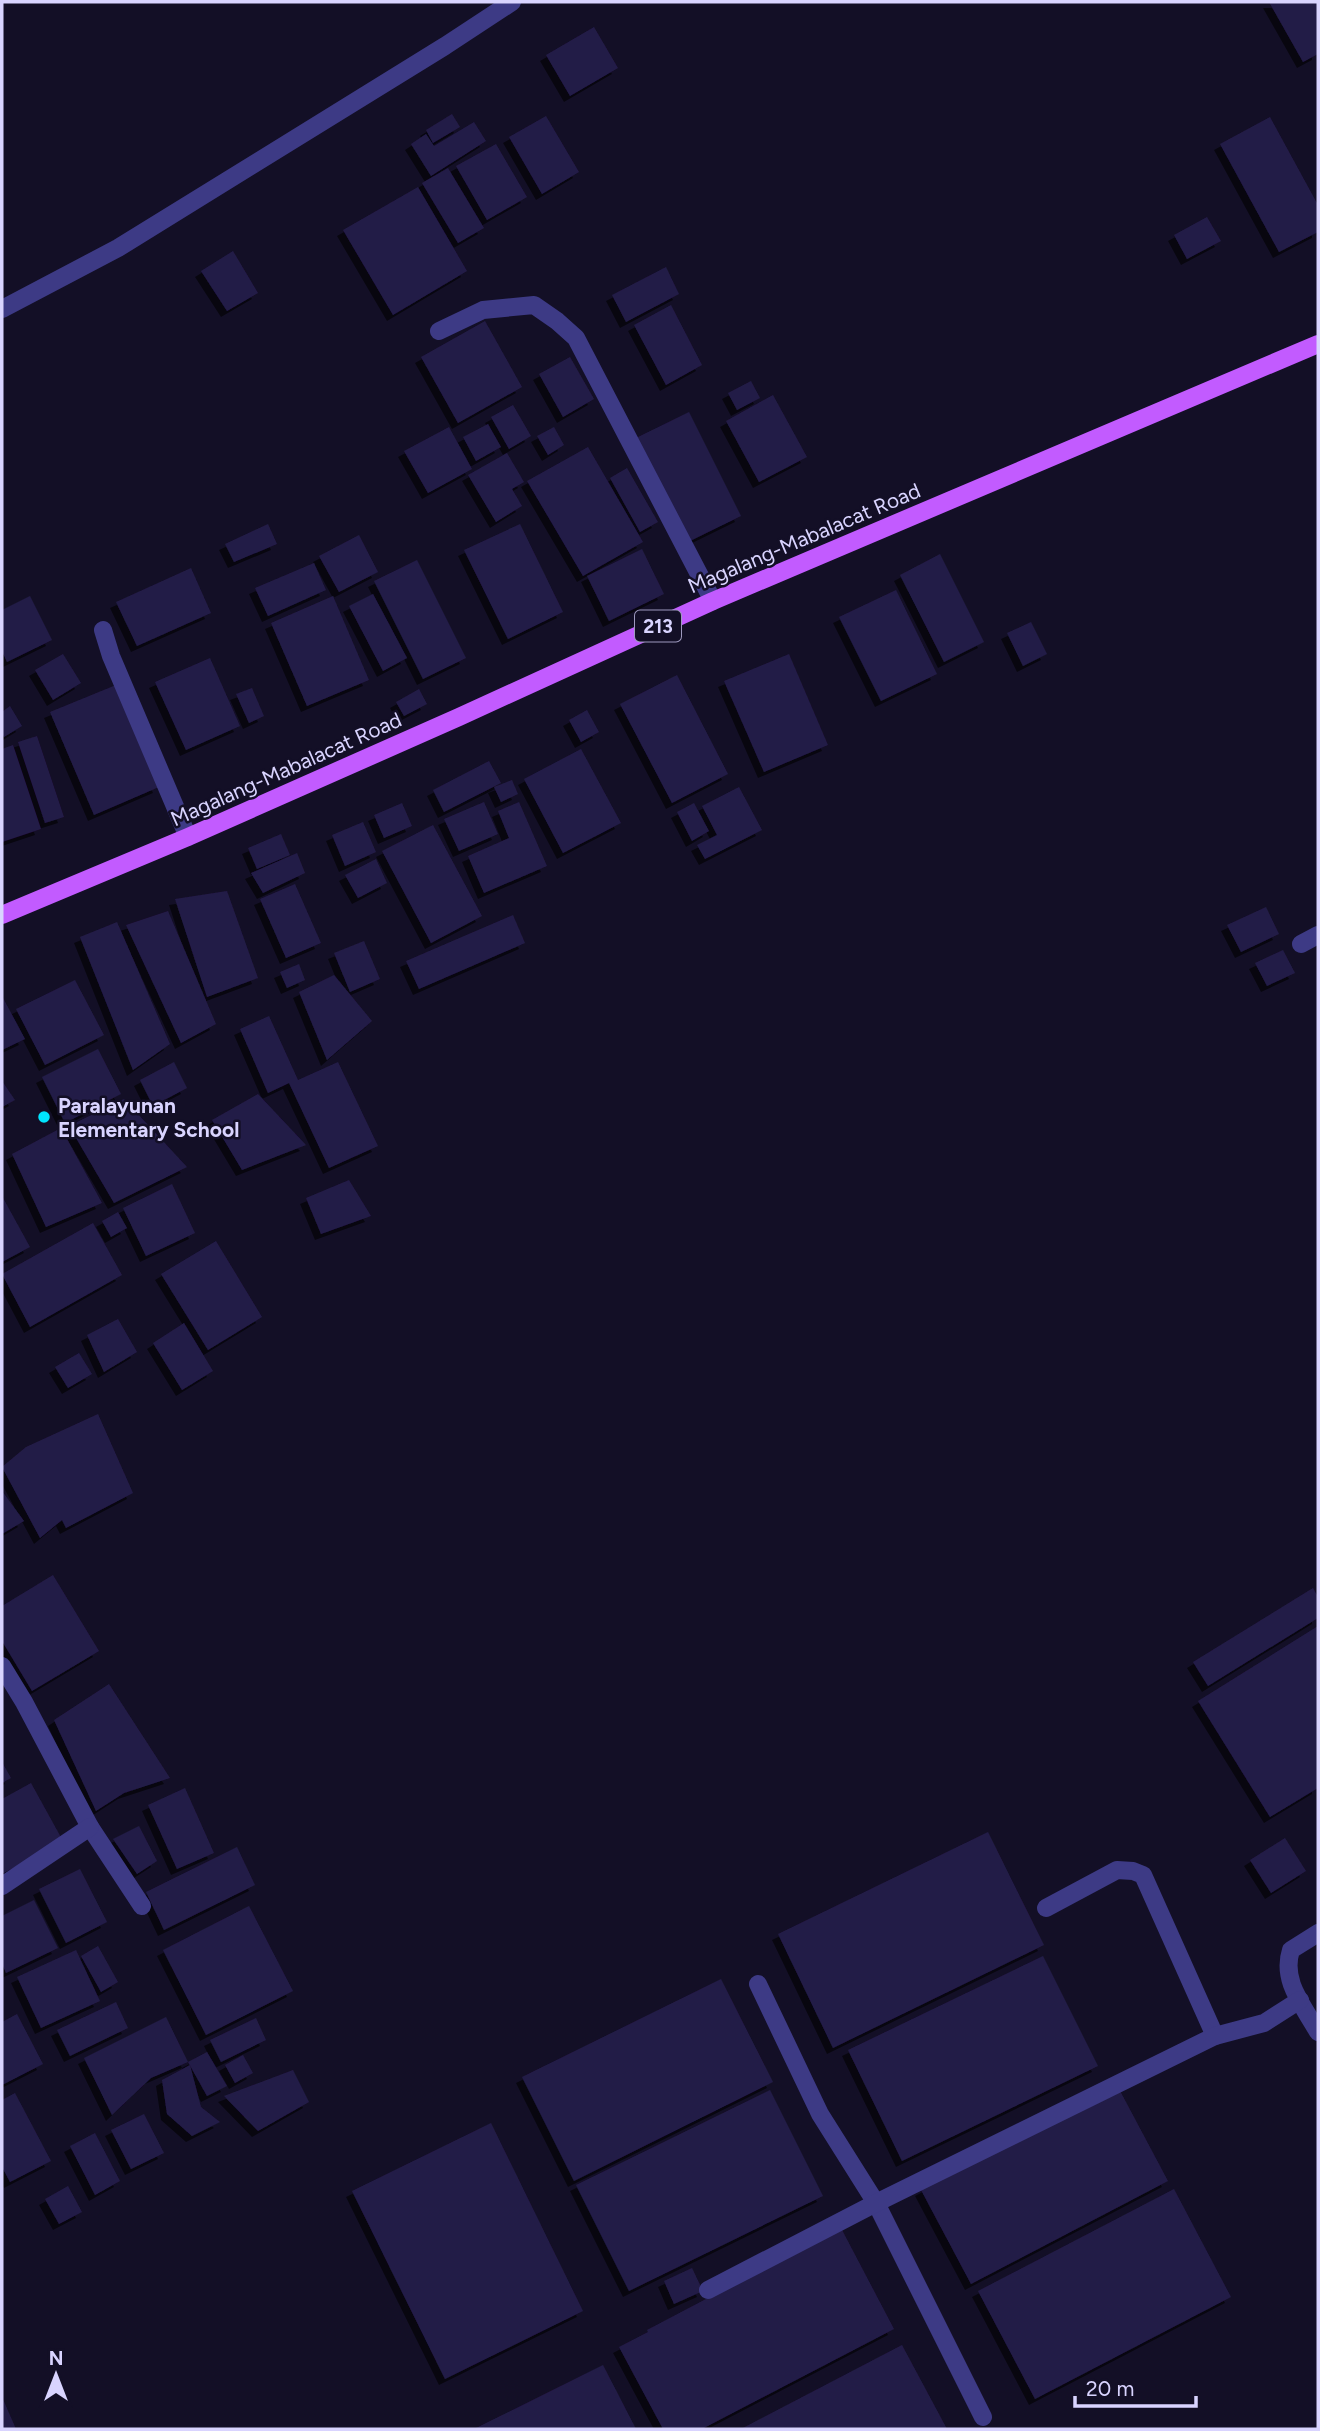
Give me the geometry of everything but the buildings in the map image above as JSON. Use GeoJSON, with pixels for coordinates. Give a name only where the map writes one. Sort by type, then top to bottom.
{"type":"FeatureCollection","features":[{"type":"Feature","properties":{"kind":"main road","name":"Magalang-Mabalacat Road"},"geometry":{"type":"LineString","coordinates":[[2,915],[188,837],[713,601],[1318,344]]}},
{"type":"Feature","properties":{"kind":"street"},"geometry":{"type":"LineString","coordinates":[[2,309],[118,248],[512,2]]}},
{"type":"Feature","properties":{"kind":"street"},"geometry":{"type":"LineString","coordinates":[[439,331],[483,310],[534,305],[576,338],[713,601]]}},
{"type":"Feature","properties":{"kind":"street"},"geometry":{"type":"LineString","coordinates":[[103,630],[111,656],[188,837]]}},
{"type":"Feature","properties":{"kind":"street"},"geometry":{"type":"LineString","coordinates":[[1301,944],[1318,935]]}},
{"type":"Feature","properties":{"kind":"street"},"geometry":{"type":"LineString","coordinates":[[2,1665],[90,1827],[142,1906]]}},
{"type":"Feature","properties":{"kind":"street"},"geometry":{"type":"LineString","coordinates":[[2,1886],[90,1827]]}},
{"type":"Feature","properties":{"kind":"street"},"geometry":{"type":"LineString","coordinates":[[1046,1908],[1117,1870],[1143,1875],[1214,2036]]}},
{"type":"Feature","properties":{"kind":"street"},"geometry":{"type":"LineString","coordinates":[[1318,1933],[1291,1950],[1287,1963],[1288,1978],[1318,2032]]}},
{"type":"Feature","properties":{"kind":"street"},"geometry":{"type":"LineString","coordinates":[[758,1984],[820,2114],[876,2203],[983,2417]]}},
{"type":"Feature","properties":{"kind":"street"},"geometry":{"type":"LineString","coordinates":[[708,2290],[876,2203],[1214,2036],[1264,2023],[1300,2000]]}},
{"type":"Feature","properties":{"kind":"place","name":"Paralayunan Elementary School"},"geometry":{"type":"Point","coordinates":[44,1117]}}]}
